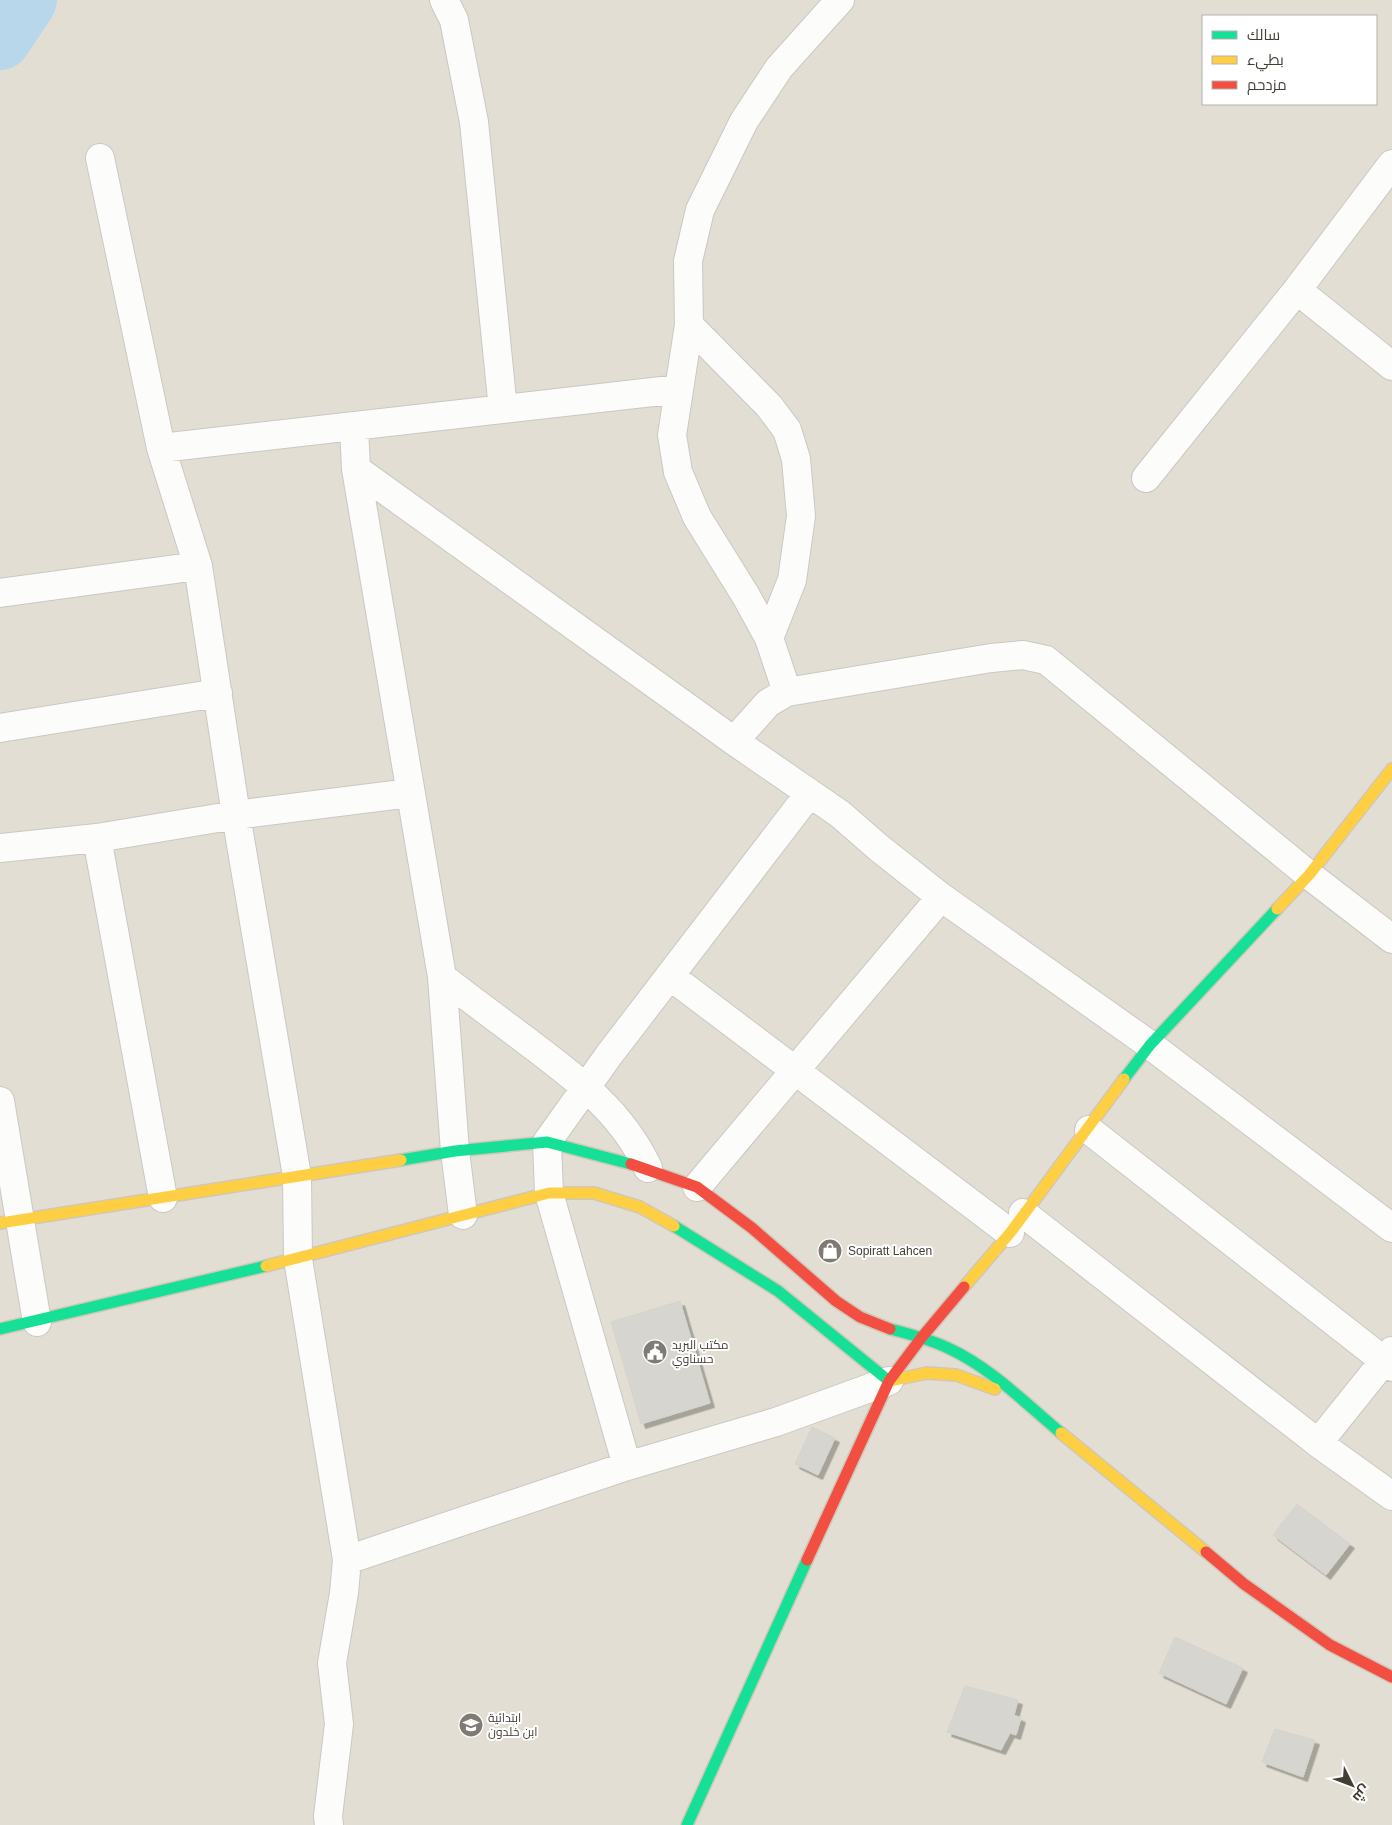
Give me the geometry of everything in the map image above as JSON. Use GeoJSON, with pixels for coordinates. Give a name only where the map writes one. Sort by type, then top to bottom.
{"type":"FeatureCollection","features":[{"type":"Feature","properties":{"kind":"main road"},"geometry":{"type":"LineString","coordinates":[[687,1825],[889,1381],[922,1337],[1017,1223],[1089,1130],[1150,1045],[1309,875],[1392,769]]}},
{"type":"Feature","properties":{"kind":"main road"},"geometry":{"type":"LineString","coordinates":[[9,1222],[455,1151],[547,1142],[648,1168],[697,1187],[752,1228],[836,1301],[860,1317],[886,1328],[922,1337],[950,1348],[983,1368],[1244,1584],[1330,1645],[1392,1676]]}},
{"type":"Feature","properties":{"kind":"main road"},"geometry":{"type":"LineString","coordinates":[[0,1329],[37,1322],[298,1259],[549,1192],[594,1193],[640,1207],[683,1230],[778,1291],[889,1381]]}},
{"type":"Feature","properties":{"kind":"main road"},"geometry":{"type":"LineString","coordinates":[[889,1381],[927,1373],[956,1375],[1018,1396]]}},
{"type":"Feature","properties":{"kind":"street"},"geometry":{"type":"LineString","coordinates":[[444,0],[454,20],[474,122],[503,409]]}},
{"type":"Feature","properties":{"kind":"street"},"geometry":{"type":"LineString","coordinates":[[787,692],[769,638],[746,596],[696,517],[678,472],[672,436],[689,325],[688,261],[700,210],[744,121],[779,68],[840,0]]}},
{"type":"Feature","properties":{"kind":"street"},"geometry":{"type":"LineString","coordinates":[[100,158],[161,448],[198,566],[236,815],[297,1176],[298,1259],[347,1560],[344,1593],[332,1663],[339,1724],[328,1816],[329,1825]]}},
{"type":"Feature","properties":{"kind":"street"},"geometry":{"type":"LineString","coordinates":[[1146,478],[1297,290],[1392,164]]}},
{"type":"Feature","properties":{"kind":"street"},"geometry":{"type":"LineString","coordinates":[[1297,290],[1392,366]]}},
{"type":"Feature","properties":{"kind":"street"},"geometry":{"type":"LineString","coordinates":[[689,325],[768,406],[787,430],[796,459],[800,516],[792,580],[769,638]]}},
{"type":"Feature","properties":{"kind":"street"},"geometry":{"type":"LineString","coordinates":[[161,448],[679,389]]}},
{"type":"Feature","properties":{"kind":"street"},"geometry":{"type":"LineString","coordinates":[[354,427],[356,469],[442,977],[455,1151],[464,1215]]}},
{"type":"Feature","properties":{"kind":"street"},"geometry":{"type":"LineString","coordinates":[[356,469],[734,741],[840,814],[879,848],[941,897],[1150,1045],[1392,1228]]}},
{"type":"Feature","properties":{"kind":"street"},"geometry":{"type":"LineString","coordinates":[[0,592],[198,566]]}},
{"type":"Feature","properties":{"kind":"street"},"geometry":{"type":"LineString","coordinates":[[734,741],[768,703],[787,692],[991,658],[1023,655],[1046,660],[1309,875],[1392,939]]}},
{"type":"Feature","properties":{"kind":"street"},"geometry":{"type":"LineString","coordinates":[[0,728],[218,693]]}},
{"type":"Feature","properties":{"kind":"street"},"geometry":{"type":"LineString","coordinates":[[0,848],[97,838],[236,815],[410,793]]}},
{"type":"Feature","properties":{"kind":"street"},"geometry":{"type":"LineString","coordinates":[[627,1466],[549,1192],[547,1142],[586,1086],[809,794]]}},
{"type":"Feature","properties":{"kind":"street"},"geometry":{"type":"LineString","coordinates":[[97,838],[163,1198]]}},
{"type":"Feature","properties":{"kind":"street"},"geometry":{"type":"LineString","coordinates":[[697,1187],[941,897]]}},
{"type":"Feature","properties":{"kind":"street"},"geometry":{"type":"LineString","coordinates":[[670,976],[795,1071],[1017,1223],[1392,1496]]}},
{"type":"Feature","properties":{"kind":"street"},"geometry":{"type":"LineString","coordinates":[[442,977],[586,1086],[624,1128],[639,1149],[648,1168]]}},
{"type":"Feature","properties":{"kind":"street"},"geometry":{"type":"LineString","coordinates":[[0,1101],[9,1222],[37,1322]]}},
{"type":"Feature","properties":{"kind":"street"},"geometry":{"type":"LineString","coordinates":[[1089,1130],[1389,1360],[1318,1443]]}},
{"type":"Feature","properties":{"kind":"street"},"geometry":{"type":"LineString","coordinates":[[347,1560],[627,1466],[776,1422],[889,1381]]}},
{"type":"Feature","properties":{"kind":"shaded area"},"geometry":{"type":"Polygon","coordinates":[[[0,0],[1392,0],[1392,1825],[0,1825],[0,0]]]}},
{"type":"Feature","properties":{"kind":"building"},"geometry":{"type":"Polygon","coordinates":[[[680,1301],[710,1403],[641,1424],[611,1322],[680,1301]]]}},
{"type":"Feature","properties":{"kind":"building"},"geometry":{"type":"Polygon","coordinates":[[[812,1427],[835,1438],[818,1475],[795,1464],[812,1427]]]}},
{"type":"Feature","properties":{"kind":"building"},"geometry":{"type":"Polygon","coordinates":[[[1297,1504],[1350,1544],[1326,1575],[1273,1535],[1297,1504]]]}},
{"type":"Feature","properties":{"kind":"building"},"geometry":{"type":"Polygon","coordinates":[[[1175,1637],[1243,1668],[1226,1704],[1159,1673],[1175,1637]]]}},
{"type":"Feature","properties":{"kind":"building"},"geometry":{"type":"Polygon","coordinates":[[[965,1686],[1018,1700],[1014,1715],[1021,1718],[1016,1735],[1010,1733],[1001,1750],[947,1732],[965,1686]]]}},
{"type":"Feature","properties":{"kind":"building"},"geometry":{"type":"Polygon","coordinates":[[[1275,1729],[1315,1740],[1303,1777],[1262,1762],[1275,1729]]]}},
{"type":"Feature","properties":{"kind":"waterway"},"geometry":{"type":"LineString","coordinates":[[0,39],[26,0]]}},
{"type":"Feature","properties":{"kind":"traffic: fast"},"geometry":{"type":"LineString","coordinates":[[1124,1079],[1150,1045],[1277,909]]}},
{"type":"Feature","properties":{"kind":"traffic: fast"},"geometry":{"type":"LineString","coordinates":[[401,1160],[455,1151],[547,1142],[631,1164]]}},
{"type":"Feature","properties":{"kind":"traffic: fast"},"geometry":{"type":"LineString","coordinates":[[674,1226],[778,1291],[889,1381]]}},
{"type":"Feature","properties":{"kind":"traffic: fast"},"geometry":{"type":"LineString","coordinates":[[0,1329],[266,1266]]}},
{"type":"Feature","properties":{"kind":"traffic: fast"},"geometry":{"type":"LineString","coordinates":[[890,1329],[934,1342],[978,1365],[1007,1386],[1061,1433]]}},
{"type":"Feature","properties":{"kind":"traffic: fast"},"geometry":{"type":"LineString","coordinates":[[687,1825],[807,1560]]}},
{"type":"Feature","properties":{"kind":"traffic: slow"},"geometry":{"type":"LineString","coordinates":[[1277,909],[1309,875],[1392,769]]}},
{"type":"Feature","properties":{"kind":"traffic: slow"},"geometry":{"type":"LineString","coordinates":[[964,1287],[1010,1233],[1124,1079]]}},
{"type":"Feature","properties":{"kind":"traffic: slow"},"geometry":{"type":"LineString","coordinates":[[0,1223],[401,1160]]}},
{"type":"Feature","properties":{"kind":"traffic: slow"},"geometry":{"type":"LineString","coordinates":[[266,1266],[549,1193],[594,1193],[640,1207],[674,1226]]}},
{"type":"Feature","properties":{"kind":"traffic: slow"},"geometry":{"type":"LineString","coordinates":[[889,1381],[927,1373],[956,1375],[995,1389]]}},
{"type":"Feature","properties":{"kind":"traffic: slow"},"geometry":{"type":"LineString","coordinates":[[1061,1433],[1206,1552]]}},
{"type":"Feature","properties":{"kind":"traffic: jam"},"geometry":{"type":"LineString","coordinates":[[631,1164],[697,1187],[752,1228],[836,1301],[860,1317],[890,1329]]}},
{"type":"Feature","properties":{"kind":"traffic: jam"},"geometry":{"type":"LineString","coordinates":[[807,1560],[889,1381],[922,1337],[964,1287]]}},
{"type":"Feature","properties":{"kind":"traffic: jam"},"geometry":{"type":"LineString","coordinates":[[1206,1552],[1244,1584],[1330,1645],[1392,1677]]}},
{"type":"Feature","properties":{"kind":"place","name":"Sopiratt Lahcen"},"geometry":{"type":"Point","coordinates":[830,1251]}},
{"type":"Feature","properties":{"kind":"place","name":"مكتب البريد حسناوي"},"geometry":{"type":"Point","coordinates":[655,1352]}},
{"type":"Feature","properties":{"kind":"place","name":"ابتدائية ابن خلدون"},"geometry":{"type":"Point","coordinates":[471,1725]}}]}
